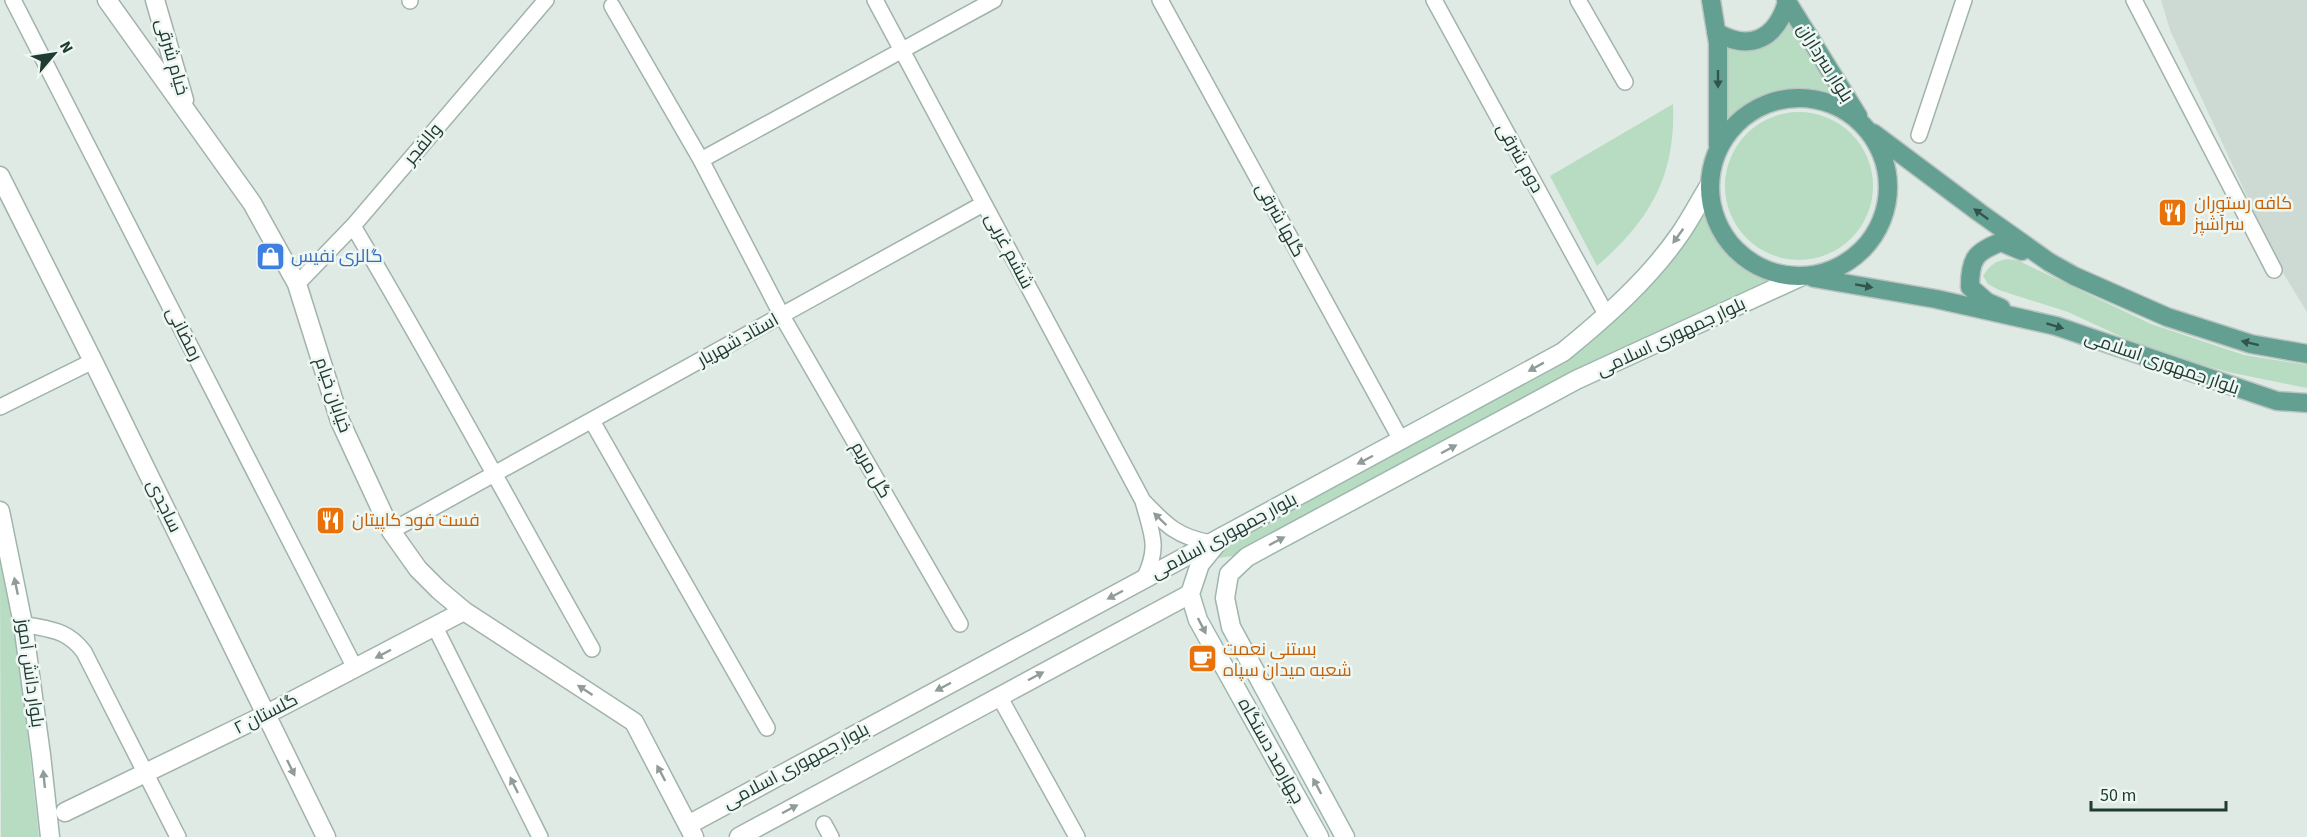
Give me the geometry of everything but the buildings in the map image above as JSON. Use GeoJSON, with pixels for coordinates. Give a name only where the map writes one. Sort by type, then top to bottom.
{"type":"FeatureCollection","features":[{"type":"Feature","properties":{"kind":"main road"},"geometry":{"type":"LineString","coordinates":[[1711,0],[1716,32],[1718,146]]}},
{"type":"Feature","properties":{"kind":"main road"},"geometry":{"type":"LineString","coordinates":[[1716,32],[1730,40],[1745,42],[1760,39],[1773,30],[1783,18],[1787,1]]}},
{"type":"Feature","properties":{"kind":"main road","name":"بلوار سرداران"},"geometry":{"type":"LineString","coordinates":[[1787,1],[1866,127]]}},
{"type":"Feature","properties":{"kind":"main road"},"geometry":{"type":"LineString","coordinates":[[1866,127],[1881,150],[1887,174],[1888,198],[1882,222],[1869,243],[1852,260],[1831,271],[1803,277],[1776,274],[1754,265],[1735,251],[1721,232],[1712,210],[1709,186],[1713,159],[1718,146],[1732,126],[1751,110],[1774,100],[1798,97],[1822,100],[1845,110],[2049,262]]}},
{"type":"Feature","properties":{"kind":"main road"},"geometry":{"type":"LineString","coordinates":[[2024,318],[1987,302],[1970,287],[1970,269],[1975,258],[1985,248],[2001,242],[2166,317],[2251,344],[2307,354]]}},
{"type":"Feature","properties":{"kind":"main road","name":"بلوار جمهوری اسلامی"},"geometry":{"type":"LineString","coordinates":[[1803,277],[1936,299],[2024,318],[2056,326],[2277,401],[2307,403]]}},
{"type":"Feature","properties":{"kind":"street","name":"رمضانی"},"geometry":{"type":"LineString","coordinates":[[13,0],[355,668]]}},
{"type":"Feature","properties":{"kind":"street","name":"خیابان خیام"},"geometry":{"type":"LineString","coordinates":[[107,0],[252,203],[297,284],[340,421],[391,531],[418,569],[438,590],[464,611],[634,722],[691,831]]}},
{"type":"Feature","properties":{"kind":"street","name":"خیام شرقی"},"geometry":{"type":"LineString","coordinates":[[155,0],[188,113]]}},
{"type":"Feature","properties":{"kind":"street","name":"والفجر"},"geometry":{"type":"LineString","coordinates":[[297,284],[352,226],[546,0]]}},
{"type":"Feature","properties":{"kind":"street","name":"ششم غربی"},"geometry":{"type":"LineString","coordinates":[[875,0],[1143,501]]}},
{"type":"Feature","properties":{"kind":"street"},"geometry":{"type":"LineString","coordinates":[[701,160],[994,0]]}},
{"type":"Feature","properties":{"kind":"street","name":"گلها شرقی"},"geometry":{"type":"LineString","coordinates":[[1160,0],[1401,440]]}},
{"type":"Feature","properties":{"kind":"street","name":"دوم شرقی"},"geometry":{"type":"LineString","coordinates":[[1434,0],[1607,316]]}},
{"type":"Feature","properties":{"kind":"street"},"geometry":{"type":"LineString","coordinates":[[1578,0],[1625,82]]}},
{"type":"Feature","properties":{"kind":"street"},"geometry":{"type":"LineString","coordinates":[[1919,135],[1964,0]]}},
{"type":"Feature","properties":{"kind":"street"},"geometry":{"type":"LineString","coordinates":[[2134,0],[2274,270]]}},
{"type":"Feature","properties":{"kind":"street","name":"گل مریم"},"geometry":{"type":"LineString","coordinates":[[612,6],[701,160],[782,316],[960,624]]}},
{"type":"Feature","properties":{"kind":"street","name":"ساجدی"},"geometry":{"type":"LineString","coordinates":[[0,176],[326,837]]}},
{"type":"Feature","properties":{"kind":"street","name":"بلوار جمهوری اسلامی"},"geometry":{"type":"LineString","coordinates":[[691,831],[1144,579],[1563,352],[1607,316],[1651,269],[1680,234],[1709,186]]}},
{"type":"Feature","properties":{"kind":"street","name":"استاد شهریار"},"geometry":{"type":"LineString","coordinates":[[391,531],[984,204]]}},
{"type":"Feature","properties":{"kind":"street"},"geometry":{"type":"LineString","coordinates":[[352,226],[420,338],[493,475],[592,649]]}},
{"type":"Feature","properties":{"kind":"street","name":"بلوار جمهوری اسلامی"},"geometry":{"type":"LineString","coordinates":[[1229,574],[1247,557],[1576,380],[1803,277]]}},
{"type":"Feature","properties":{"kind":"street"},"geometry":{"type":"LineString","coordinates":[[0,406],[93,361]]}},
{"type":"Feature","properties":{"kind":"street"},"geometry":{"type":"LineString","coordinates":[[592,421],[767,728]]}},
{"type":"Feature","properties":{"kind":"street"},"geometry":{"type":"LineString","coordinates":[[1143,501],[1176,533],[1192,540],[1216,540]]}},
{"type":"Feature","properties":{"kind":"street"},"geometry":{"type":"LineString","coordinates":[[1143,501],[1154,553],[1144,579]]}},
{"type":"Feature","properties":{"kind":"street","name":"بلوار دانش آموز"},"geometry":{"type":"LineString","coordinates":[[0,511],[23,624],[50,837]]}},
{"type":"Feature","properties":{"kind":"street"},"geometry":{"type":"LineString","coordinates":[[1190,594],[1200,564],[1216,540]]}},
{"type":"Feature","properties":{"kind":"street","name":"چهارصد دستگاه"},"geometry":{"type":"LineString","coordinates":[[1229,574],[1225,598],[1231,627],[1345,837]]}},
{"type":"Feature","properties":{"kind":"street","name":"بلوار جمهوری اسلامی"},"geometry":{"type":"LineString","coordinates":[[739,837],[1190,594]]}},
{"type":"Feature","properties":{"kind":"street","name":"چهارصد دستگاه"},"geometry":{"type":"LineString","coordinates":[[1190,594],[1198,620],[1319,837]]}},
{"type":"Feature","properties":{"kind":"street","name":"گلستان ۲"},"geometry":{"type":"LineString","coordinates":[[65,812],[265,715],[464,611]]}},
{"type":"Feature","properties":{"kind":"street"},"geometry":{"type":"LineString","coordinates":[[23,624],[61,632],[74,639],[84,652],[178,837]]}},
{"type":"Feature","properties":{"kind":"street"},"geometry":{"type":"LineString","coordinates":[[435,627],[540,837]]}},
{"type":"Feature","properties":{"kind":"street"},"geometry":{"type":"LineString","coordinates":[[999,696],[1077,837]]}},
{"type":"Feature","properties":{"kind":"shaded area"},"geometry":{"type":"Polygon","coordinates":[[[2161,0],[2307,0],[2307,312],[2281,270],[2170,30],[2161,0]]]}},
{"type":"Feature","properties":{"kind":"green space"},"geometry":{"type":"Polygon","coordinates":[[[1789,15],[1839,97],[1823,91],[1792,88],[1764,97],[1725,125],[1723,44],[1731,47],[1789,15]]]}},
{"type":"Feature","properties":{"kind":"green space"},"geometry":{"type":"Polygon","coordinates":[[[1673,104],[1670,153],[1656,195],[1632,231],[1597,266],[1550,176],[1673,104]]]}},
{"type":"Feature","properties":{"kind":"green space"},"geometry":{"type":"Polygon","coordinates":[[[1799,112],[1827,118],[1851,134],[1867,158],[1873,186],[1867,214],[1851,238],[1827,254],[1799,260],[1771,254],[1747,238],[1731,214],[1725,186],[1731,158],[1747,134],[1771,118],[1799,112]]]}},
{"type":"Feature","properties":{"kind":"green space"},"geometry":{"type":"Polygon","coordinates":[[[1703,207],[1714,234],[1733,259],[1752,272],[1776,279],[1539,391],[1233,556],[1210,559],[1225,541],[1566,359],[1703,207]]]}},
{"type":"Feature","properties":{"kind":"green space"},"geometry":{"type":"Polygon","coordinates":[[[2008,259],[2019,261],[2151,324],[2244,355],[2307,365],[2307,388],[2228,372],[2150,350],[2068,312],[1999,290],[1988,284],[1983,276],[1993,264],[2008,259]]]}},
{"type":"Feature","properties":{"kind":"green space"},"geometry":{"type":"Polygon","coordinates":[[[0,564],[19,654],[39,837],[1,837],[0,564]]]}},
{"type":"Feature","properties":{"kind":"place","name":"کافه رستوران سرآشپز"},"geometry":{"type":"Point","coordinates":[2173,213]}},
{"type":"Feature","properties":{"kind":"place","name":"گالری نفیس"},"geometry":{"type":"Point","coordinates":[270,256]}},
{"type":"Feature","properties":{"kind":"place","name":"فست فود کاپیتان"},"geometry":{"type":"Point","coordinates":[331,520]}},
{"type":"Feature","properties":{"kind":"place","name":"بستنی نعمت شعبه میدان سپاه"},"geometry":{"type":"Point","coordinates":[1202,659]}}]}
